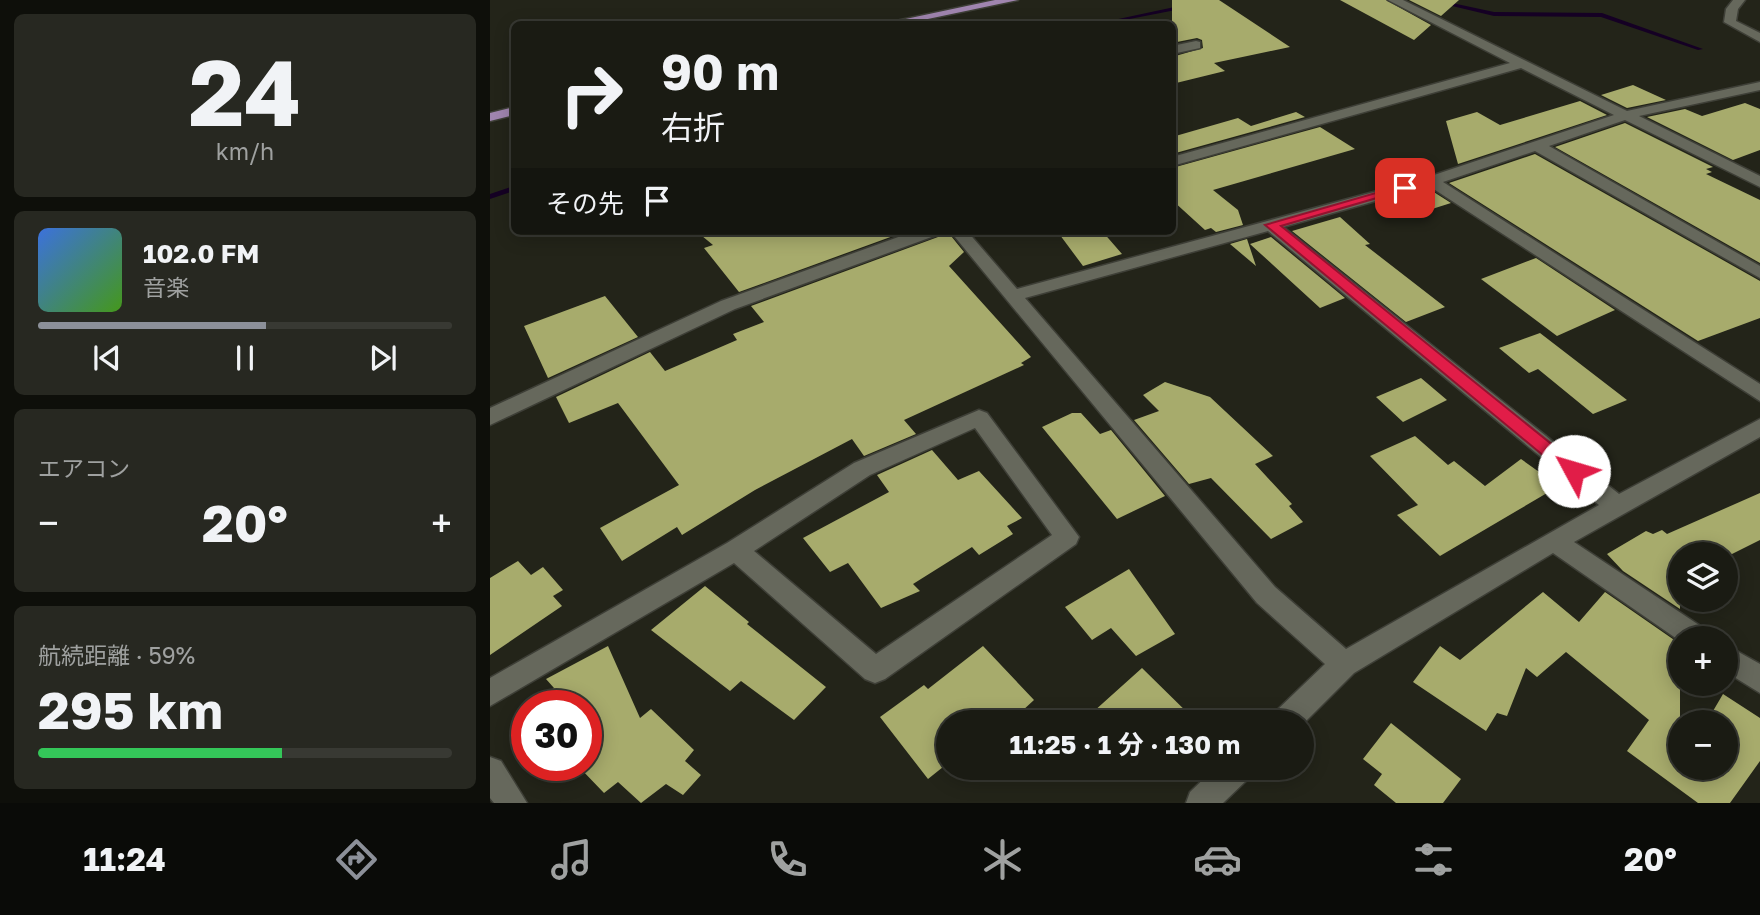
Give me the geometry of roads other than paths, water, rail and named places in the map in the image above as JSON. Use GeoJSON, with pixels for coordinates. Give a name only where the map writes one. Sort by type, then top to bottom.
{"type":"FeatureCollection","features":[{"type":"Feature","properties":{"kind":"main road"},"geometry":{"type":"LineString","coordinates":[[904,21],[1012,0]]}},
{"type":"Feature","properties":{"kind":"main road"},"geometry":{"type":"LineString","coordinates":[[490,117],[511,112]]}},
{"type":"Feature","properties":{"kind":"street"},"geometry":{"type":"LineString","coordinates":[[1394,0],[1760,182]]}},
{"type":"Feature","properties":{"kind":"street"},"geometry":{"type":"LineString","coordinates":[[1739,0],[1732,9],[1730,22],[1760,38]]}},
{"type":"Feature","properties":{"kind":"street"},"geometry":{"type":"LineString","coordinates":[[1176,49],[1196,45]]}},
{"type":"Feature","properties":{"kind":"street"},"geometry":{"type":"LineString","coordinates":[[1176,161],[1524,63]]}},
{"type":"Feature","properties":{"kind":"street"},"geometry":{"type":"LineString","coordinates":[[1012,296],[1431,181],[1539,147],[1627,115],[1760,86]]}},
{"type":"Feature","properties":{"kind":"street"},"geometry":{"type":"LineString","coordinates":[[1539,147],[1760,273]]}},
{"type":"Feature","properties":{"kind":"street"},"geometry":{"type":"LineString","coordinates":[[1431,181],[1760,394]]}},
{"type":"Feature","properties":{"kind":"street"},"geometry":{"type":"LineString","coordinates":[[1271,225],[1617,506]]}},
{"type":"Feature","properties":{"kind":"street"},"geometry":{"type":"LineString","coordinates":[[490,417],[729,305],[920,235]]}},
{"type":"Feature","properties":{"kind":"street"},"geometry":{"type":"LineString","coordinates":[[961,235],[1266,595],[1344,664]]}},
{"type":"Feature","properties":{"kind":"street"},"geometry":{"type":"LineString","coordinates":[[490,693],[736,550],[862,469],[979,418],[1067,537],[876,670],[736,550]]}},
{"type":"Feature","properties":{"kind":"street"},"geometry":{"type":"LineString","coordinates":[[1297,710],[1344,664],[1554,541],[1760,426]]}},
{"type":"Feature","properties":{"kind":"street"},"geometry":{"type":"LineString","coordinates":[[1554,541],[1680,626]]}},
{"type":"Feature","properties":{"kind":"street"},"geometry":{"type":"LineString","coordinates":[[1738,665],[1760,680]]}},
{"type":"Feature","properties":{"kind":"street"},"geometry":{"type":"LineString","coordinates":[[490,772],[512,803]]}},
{"type":"Feature","properties":{"kind":"street"},"geometry":{"type":"LineString","coordinates":[[1201,803],[1225,780]]}},
{"type":"Feature","properties":{"kind":"waterway"},"geometry":{"type":"LineString","coordinates":[[1430,0],[1494,14],[1602,15],[1700,49]]}},
{"type":"Feature","properties":{"kind":"waterway"},"geometry":{"type":"LineString","coordinates":[[1113,21],[1184,7]]}},
{"type":"Feature","properties":{"kind":"waterway"},"geometry":{"type":"LineString","coordinates":[[490,197],[511,189]]}}]}
